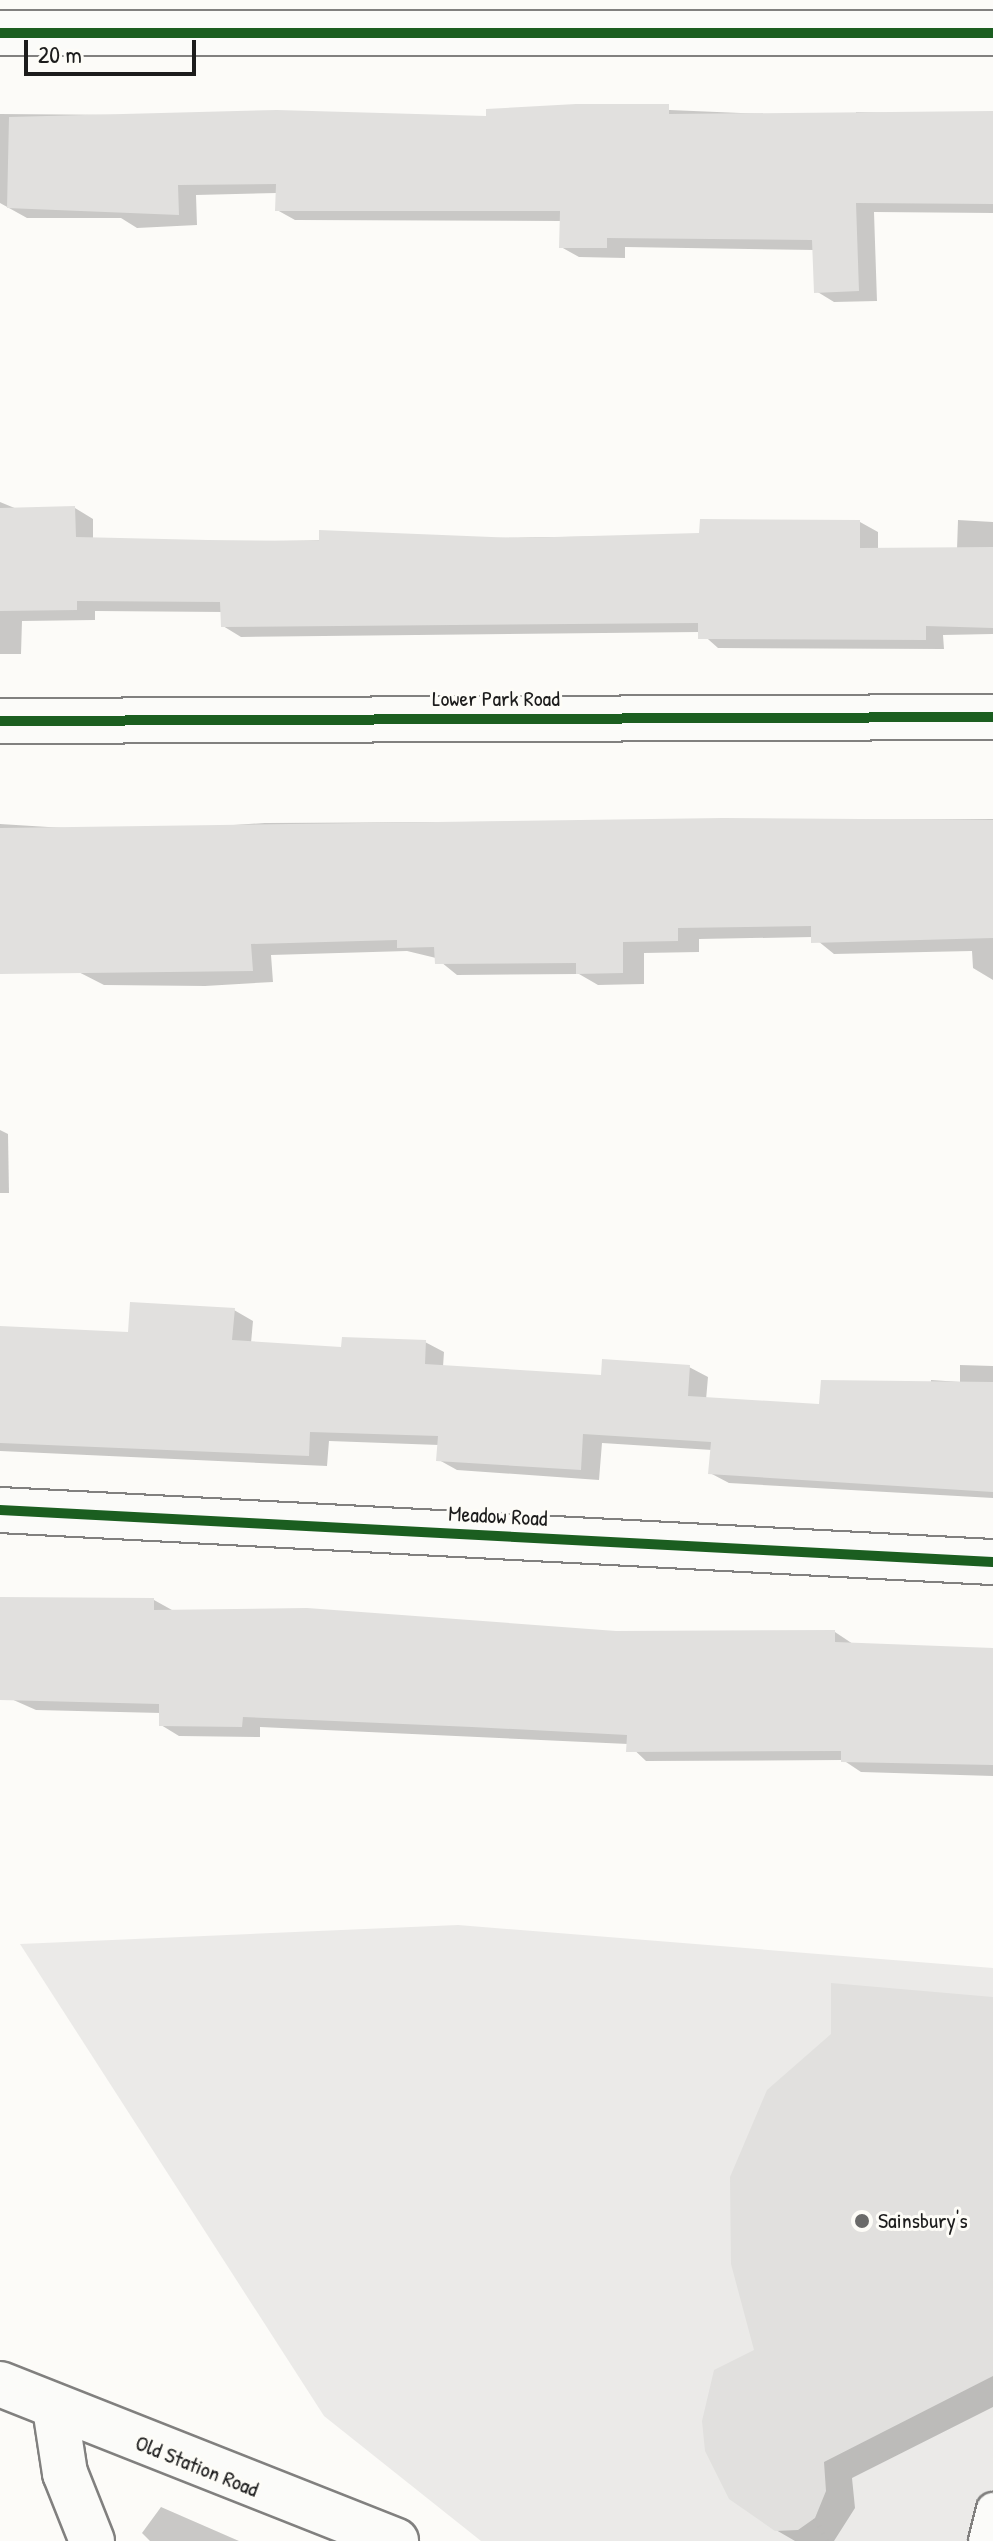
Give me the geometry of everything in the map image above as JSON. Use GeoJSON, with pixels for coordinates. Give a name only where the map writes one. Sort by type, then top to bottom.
{"type":"FeatureCollection","features":[{"type":"Feature","properties":{"kind":"street"},"geometry":{"type":"LineString","coordinates":[[0,33],[993,33]]}},
{"type":"Feature","properties":{"kind":"street","name":"Lower Park Road"},"geometry":{"type":"LineString","coordinates":[[0,721],[993,717]]}},
{"type":"Feature","properties":{"kind":"street","name":"Meadow Road"},"geometry":{"type":"LineString","coordinates":[[0,1510],[993,1562]]}},
{"type":"Feature","properties":{"kind":"street","name":"Old Station Road"},"geometry":{"type":"LineString","coordinates":[[0,2384],[396,2541]]}},
{"type":"Feature","properties":{"kind":"street"},"geometry":{"type":"LineString","coordinates":[[55,2408],[65,2473],[92,2541]]}},
{"type":"Feature","properties":{"kind":"lane"},"geometry":{"type":"LineString","coordinates":[[985,2541],[993,2509]]}},
{"type":"Feature","properties":{"kind":"path"},"geometry":{"type":"LineString","coordinates":[[815,2518],[827,2541]]}},
{"type":"Feature","properties":{"kind":"shaded area"},"geometry":{"type":"Polygon","coordinates":[[[458,1925],[993,1968],[993,2541],[481,2541],[324,2416],[20,1944],[458,1925]]]}},
{"type":"Feature","properties":{"kind":"building"},"geometry":{"type":"Polygon","coordinates":[[[576,104],[669,104],[669,114],[993,111],[993,204],[856,203],[859,291],[814,293],[812,240],[607,238],[607,248],[559,248],[560,211],[275,211],[276,184],[178,185],[179,215],[7,208],[9,117],[277,110],[486,116],[486,109],[576,104]]]}},
{"type":"Feature","properties":{"kind":"building"},"geometry":{"type":"Polygon","coordinates":[[[75,506],[76,537],[208,540],[319,541],[319,530],[518,538],[699,533],[700,519],[860,520],[860,548],[993,547],[993,628],[926,626],[926,640],[698,639],[698,623],[221,627],[220,602],[77,601],[77,610],[0,611],[0,508],[75,506]]]}},
{"type":"Feature","properties":{"kind":"building"},"geometry":{"type":"Polygon","coordinates":[[[723,818],[993,820],[993,938],[811,943],[811,926],[678,928],[678,941],[623,942],[623,973],[576,974],[576,963],[435,964],[434,947],[397,948],[397,940],[251,944],[253,971],[0,974],[0,828],[723,818]]]}},
{"type":"Feature","properties":{"kind":"building"},"geometry":{"type":"Polygon","coordinates":[[[130,1302],[235,1308],[232,1340],[341,1347],[342,1337],[426,1340],[425,1364],[601,1375],[602,1359],[690,1365],[688,1396],[819,1404],[821,1380],[993,1382],[993,1492],[708,1474],[711,1442],[583,1434],[581,1470],[436,1461],[438,1436],[310,1432],[309,1456],[0,1443],[0,1326],[128,1332],[130,1302]]]}},
{"type":"Feature","properties":{"kind":"building"},"geometry":{"type":"Polygon","coordinates":[[[0,1597],[154,1598],[154,1610],[307,1608],[616,1631],[835,1630],[835,1642],[993,1648],[993,1765],[841,1762],[841,1751],[626,1752],[627,1735],[472,1727],[243,1717],[242,1727],[159,1726],[159,1704],[0,1700],[0,1597]]]}},
{"type":"Feature","properties":{"kind":"building","name":"Sainsbury's"},"geometry":{"type":"Polygon","coordinates":[[[831,1983],[993,1997],[993,2376],[824,2462],[826,2491],[815,2518],[798,2530],[775,2531],[729,2499],[705,2451],[702,2421],[714,2370],[754,2350],[731,2264],[730,2177],[767,2090],[831,2034],[831,1983]]]}},
{"type":"Feature","properties":{"kind":"cycle path"},"geometry":{"type":"LineString","coordinates":[[0,33],[993,33]]}},
{"type":"Feature","properties":{"kind":"cycle path"},"geometry":{"type":"LineString","coordinates":[[0,721],[993,717]]}},
{"type":"Feature","properties":{"kind":"cycle path"},"geometry":{"type":"LineString","coordinates":[[0,1510],[993,1562]]}},
{"type":"Feature","properties":{"kind":"place","name":"Sainsbury's"},"geometry":{"type":"Point","coordinates":[862,2221]}}]}
